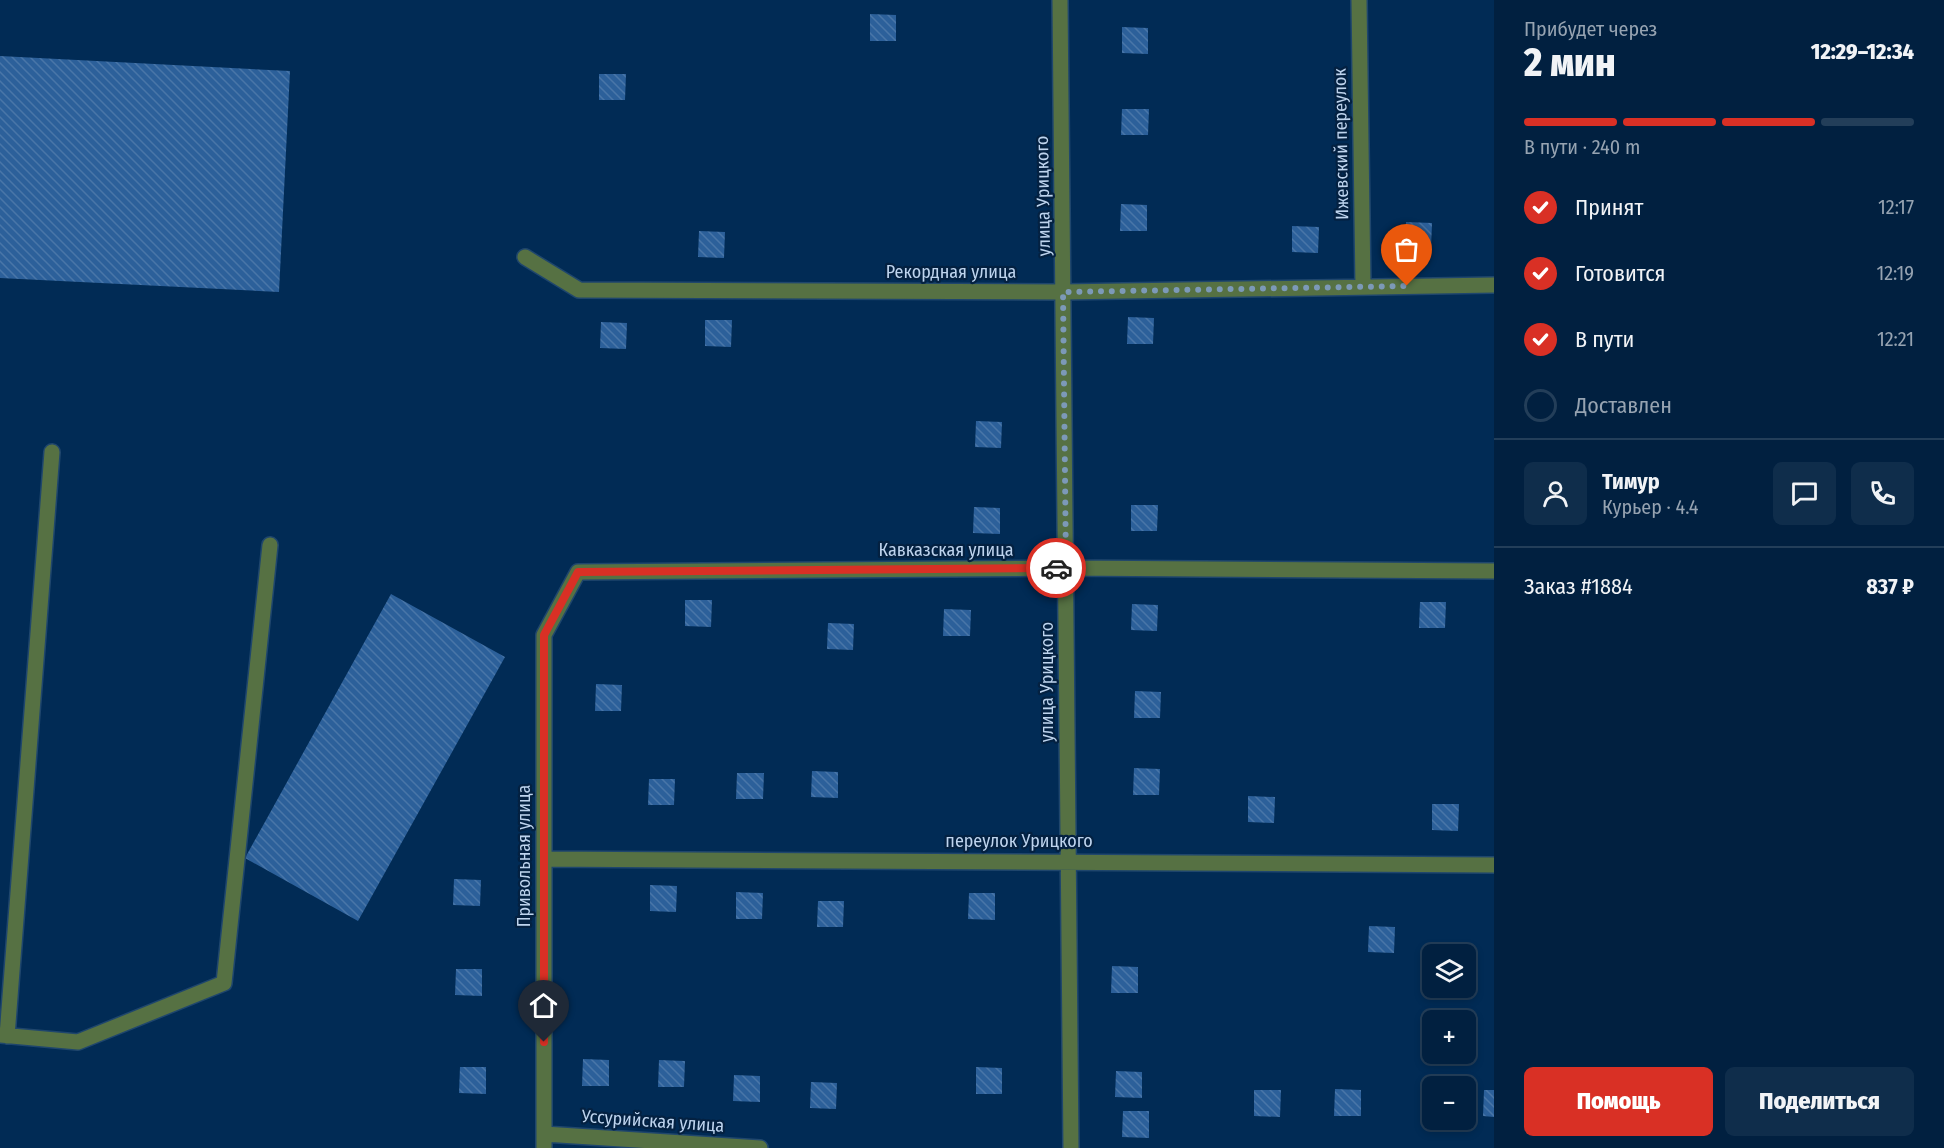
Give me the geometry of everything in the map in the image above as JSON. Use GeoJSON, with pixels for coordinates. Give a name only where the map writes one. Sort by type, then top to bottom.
{"type":"FeatureCollection","features":[{"type":"Feature","properties":{"kind":"street","name":"улица Урицкого"},"geometry":{"type":"LineString","coordinates":[[1060,0],[1071,1148]]}},
{"type":"Feature","properties":{"kind":"street","name":"Ижевский переулок"},"geometry":{"type":"LineString","coordinates":[[1359,0],[1363,287]]}},
{"type":"Feature","properties":{"kind":"street","name":"Рекордная улица"},"geometry":{"type":"LineString","coordinates":[[525,256],[579,290],[1063,292],[1494,285]]}},
{"type":"Feature","properties":{"kind":"street"},"geometry":{"type":"LineString","coordinates":[[52,452],[3,1035],[78,1042],[224,983],[270,545]]}},
{"type":"Feature","properties":{"kind":"street","name":"Кавказская улица"},"geometry":{"type":"LineString","coordinates":[[578,572],[1066,568],[1494,571]]}},
{"type":"Feature","properties":{"kind":"street","name":"Привольная улица"},"geometry":{"type":"LineString","coordinates":[[544,1141],[544,635],[578,572]]}},
{"type":"Feature","properties":{"kind":"street","name":"переулок Урицкого"},"geometry":{"type":"LineString","coordinates":[[544,859],[1494,865]]}},
{"type":"Feature","properties":{"kind":"street","name":"Уссурийская улица"},"geometry":{"type":"LineString","coordinates":[[544,1141],[760,1148]]}},
{"type":"Feature","properties":{"kind":"building"},"geometry":{"type":"Polygon","coordinates":[[[870,14],[896,15],[896,41],[870,41],[870,14]]]}},
{"type":"Feature","properties":{"kind":"building"},"geometry":{"type":"Polygon","coordinates":[[[1122,27],[1148,28],[1148,54],[1122,53],[1122,27]]]}},
{"type":"Feature","properties":{"kind":"building"},"geometry":{"type":"Polygon","coordinates":[[[0,56],[290,71],[279,292],[0,278],[0,56]]]}},
{"type":"Feature","properties":{"kind":"building"},"geometry":{"type":"Polygon","coordinates":[[[599,74],[626,74],[625,100],[599,100],[599,74]]]}},
{"type":"Feature","properties":{"kind":"building"},"geometry":{"type":"Polygon","coordinates":[[[1122,109],[1149,109],[1148,135],[1121,135],[1122,109]]]}},
{"type":"Feature","properties":{"kind":"building"},"geometry":{"type":"Polygon","coordinates":[[[1121,204],[1147,205],[1147,231],[1120,231],[1121,204]]]}},
{"type":"Feature","properties":{"kind":"building"},"geometry":{"type":"Polygon","coordinates":[[[1406,222],[1432,223],[1431,249],[1405,248],[1406,222]]]}},
{"type":"Feature","properties":{"kind":"building"},"geometry":{"type":"Polygon","coordinates":[[[1292,226],[1319,227],[1318,253],[1292,252],[1292,226]]]}},
{"type":"Feature","properties":{"kind":"building"},"geometry":{"type":"Polygon","coordinates":[[[699,231],[725,232],[724,258],[698,257],[699,231]]]}},
{"type":"Feature","properties":{"kind":"building"},"geometry":{"type":"Polygon","coordinates":[[[1128,317],[1154,318],[1153,344],[1127,344],[1128,317]]]}},
{"type":"Feature","properties":{"kind":"building"},"geometry":{"type":"Polygon","coordinates":[[[705,320],[732,320],[731,347],[705,346],[705,320]]]}},
{"type":"Feature","properties":{"kind":"building"},"geometry":{"type":"Polygon","coordinates":[[[601,322],[627,323],[626,349],[600,348],[601,322]]]}},
{"type":"Feature","properties":{"kind":"building"},"geometry":{"type":"Polygon","coordinates":[[[976,421],[1002,422],[1001,448],[975,447],[976,421]]]}},
{"type":"Feature","properties":{"kind":"building"},"geometry":{"type":"Polygon","coordinates":[[[1131,505],[1158,505],[1157,531],[1131,531],[1131,505]]]}},
{"type":"Feature","properties":{"kind":"building"},"geometry":{"type":"Polygon","coordinates":[[[974,507],[1000,508],[1000,534],[973,533],[974,507]]]}},
{"type":"Feature","properties":{"kind":"building"},"geometry":{"type":"Polygon","coordinates":[[[391,594],[505,657],[358,921],[245,858],[391,594]]]}},
{"type":"Feature","properties":{"kind":"building"},"geometry":{"type":"Polygon","coordinates":[[[685,600],[712,600],[711,627],[685,626],[685,600]]]}},
{"type":"Feature","properties":{"kind":"building"},"geometry":{"type":"Polygon","coordinates":[[[1420,602],[1446,602],[1445,628],[1419,628],[1420,602]]]}},
{"type":"Feature","properties":{"kind":"building"},"geometry":{"type":"Polygon","coordinates":[[[1132,604],[1158,605],[1157,631],[1131,630],[1132,604]]]}},
{"type":"Feature","properties":{"kind":"building"},"geometry":{"type":"Polygon","coordinates":[[[944,609],[971,610],[970,636],[943,636],[944,609]]]}},
{"type":"Feature","properties":{"kind":"building"},"geometry":{"type":"Polygon","coordinates":[[[828,623],[854,624],[853,650],[827,649],[828,623]]]}},
{"type":"Feature","properties":{"kind":"building"},"geometry":{"type":"Polygon","coordinates":[[[596,684],[622,685],[621,711],[595,711],[596,684]]]}},
{"type":"Feature","properties":{"kind":"building"},"geometry":{"type":"Polygon","coordinates":[[[1135,691],[1161,692],[1160,718],[1134,718],[1135,691]]]}},
{"type":"Feature","properties":{"kind":"building"},"geometry":{"type":"Polygon","coordinates":[[[1134,768],[1160,769],[1159,795],[1133,795],[1134,768]]]}},
{"type":"Feature","properties":{"kind":"building"},"geometry":{"type":"Polygon","coordinates":[[[812,771],[838,772],[838,798],[811,797],[812,771]]]}},
{"type":"Feature","properties":{"kind":"building"},"geometry":{"type":"Polygon","coordinates":[[[737,773],[764,773],[763,799],[736,799],[737,773]]]}},
{"type":"Feature","properties":{"kind":"building"},"geometry":{"type":"Polygon","coordinates":[[[649,779],[675,779],[674,805],[648,805],[649,779]]]}},
{"type":"Feature","properties":{"kind":"building"},"geometry":{"type":"Polygon","coordinates":[[[1248,796],[1275,797],[1274,823],[1248,822],[1248,796]]]}},
{"type":"Feature","properties":{"kind":"building"},"geometry":{"type":"Polygon","coordinates":[[[1432,804],[1459,804],[1458,831],[1432,830],[1432,804]]]}},
{"type":"Feature","properties":{"kind":"building"},"geometry":{"type":"Polygon","coordinates":[[[454,879],[481,880],[480,906],[453,905],[454,879]]]}},
{"type":"Feature","properties":{"kind":"building"},"geometry":{"type":"Polygon","coordinates":[[[650,885],[677,886],[676,912],[650,911],[650,885]]]}},
{"type":"Feature","properties":{"kind":"building"},"geometry":{"type":"Polygon","coordinates":[[[736,892],[763,893],[762,919],[736,919],[736,892]]]}},
{"type":"Feature","properties":{"kind":"building"},"geometry":{"type":"Polygon","coordinates":[[[969,893],[995,893],[995,920],[968,919],[969,893]]]}},
{"type":"Feature","properties":{"kind":"building"},"geometry":{"type":"Polygon","coordinates":[[[818,901],[844,901],[843,927],[817,927],[818,901]]]}},
{"type":"Feature","properties":{"kind":"building"},"geometry":{"type":"Polygon","coordinates":[[[1369,926],[1395,927],[1394,953],[1368,952],[1369,926]]]}},
{"type":"Feature","properties":{"kind":"building"},"geometry":{"type":"Polygon","coordinates":[[[1112,966],[1138,967],[1138,993],[1111,993],[1112,966]]]}},
{"type":"Feature","properties":{"kind":"building"},"geometry":{"type":"Polygon","coordinates":[[[456,969],[482,969],[482,996],[455,995],[456,969]]]}},
{"type":"Feature","properties":{"kind":"building"},"geometry":{"type":"Polygon","coordinates":[[[583,1059],[609,1060],[609,1086],[582,1086],[583,1059]]]}},
{"type":"Feature","properties":{"kind":"building"},"geometry":{"type":"Polygon","coordinates":[[[659,1060],[685,1061],[684,1087],[658,1087],[659,1060]]]}},
{"type":"Feature","properties":{"kind":"building"},"geometry":{"type":"Polygon","coordinates":[[[460,1067],[486,1067],[486,1094],[459,1093],[460,1067]]]}},
{"type":"Feature","properties":{"kind":"building"},"geometry":{"type":"Polygon","coordinates":[[[976,1067],[1002,1068],[1002,1094],[976,1094],[976,1067]]]}},
{"type":"Feature","properties":{"kind":"building"},"geometry":{"type":"Polygon","coordinates":[[[1116,1071],[1142,1072],[1142,1098],[1115,1097],[1116,1071]]]}},
{"type":"Feature","properties":{"kind":"building"},"geometry":{"type":"Polygon","coordinates":[[[734,1075],[760,1076],[760,1102],[733,1101],[734,1075]]]}},
{"type":"Feature","properties":{"kind":"building"},"geometry":{"type":"Polygon","coordinates":[[[811,1082],[837,1083],[836,1109],[810,1108],[811,1082]]]}},
{"type":"Feature","properties":{"kind":"building"},"geometry":{"type":"Polygon","coordinates":[[[1335,1089],[1361,1090],[1361,1116],[1334,1116],[1335,1089]]]}},
{"type":"Feature","properties":{"kind":"building"},"geometry":{"type":"Polygon","coordinates":[[[1254,1090],[1281,1090],[1280,1117],[1254,1116],[1254,1090]]]}},
{"type":"Feature","properties":{"kind":"building"},"geometry":{"type":"Polygon","coordinates":[[[1484,1090],[1494,1090],[1494,1117],[1483,1116],[1484,1090]]]}},
{"type":"Feature","properties":{"kind":"building"},"geometry":{"type":"Polygon","coordinates":[[[1123,1111],[1149,1111],[1149,1138],[1122,1137],[1123,1111]]]}},
{"type":"Feature","properties":{"kind":"way so far"},"geometry":{"type":"LineString","coordinates":[[1056,568],[1066,568],[1063,292],[1407,286]]}},
{"type":"Feature","properties":{"kind":"route"},"geometry":{"type":"LineString","coordinates":[[544,1042],[544,635],[578,572],[1056,568]]}}]}
